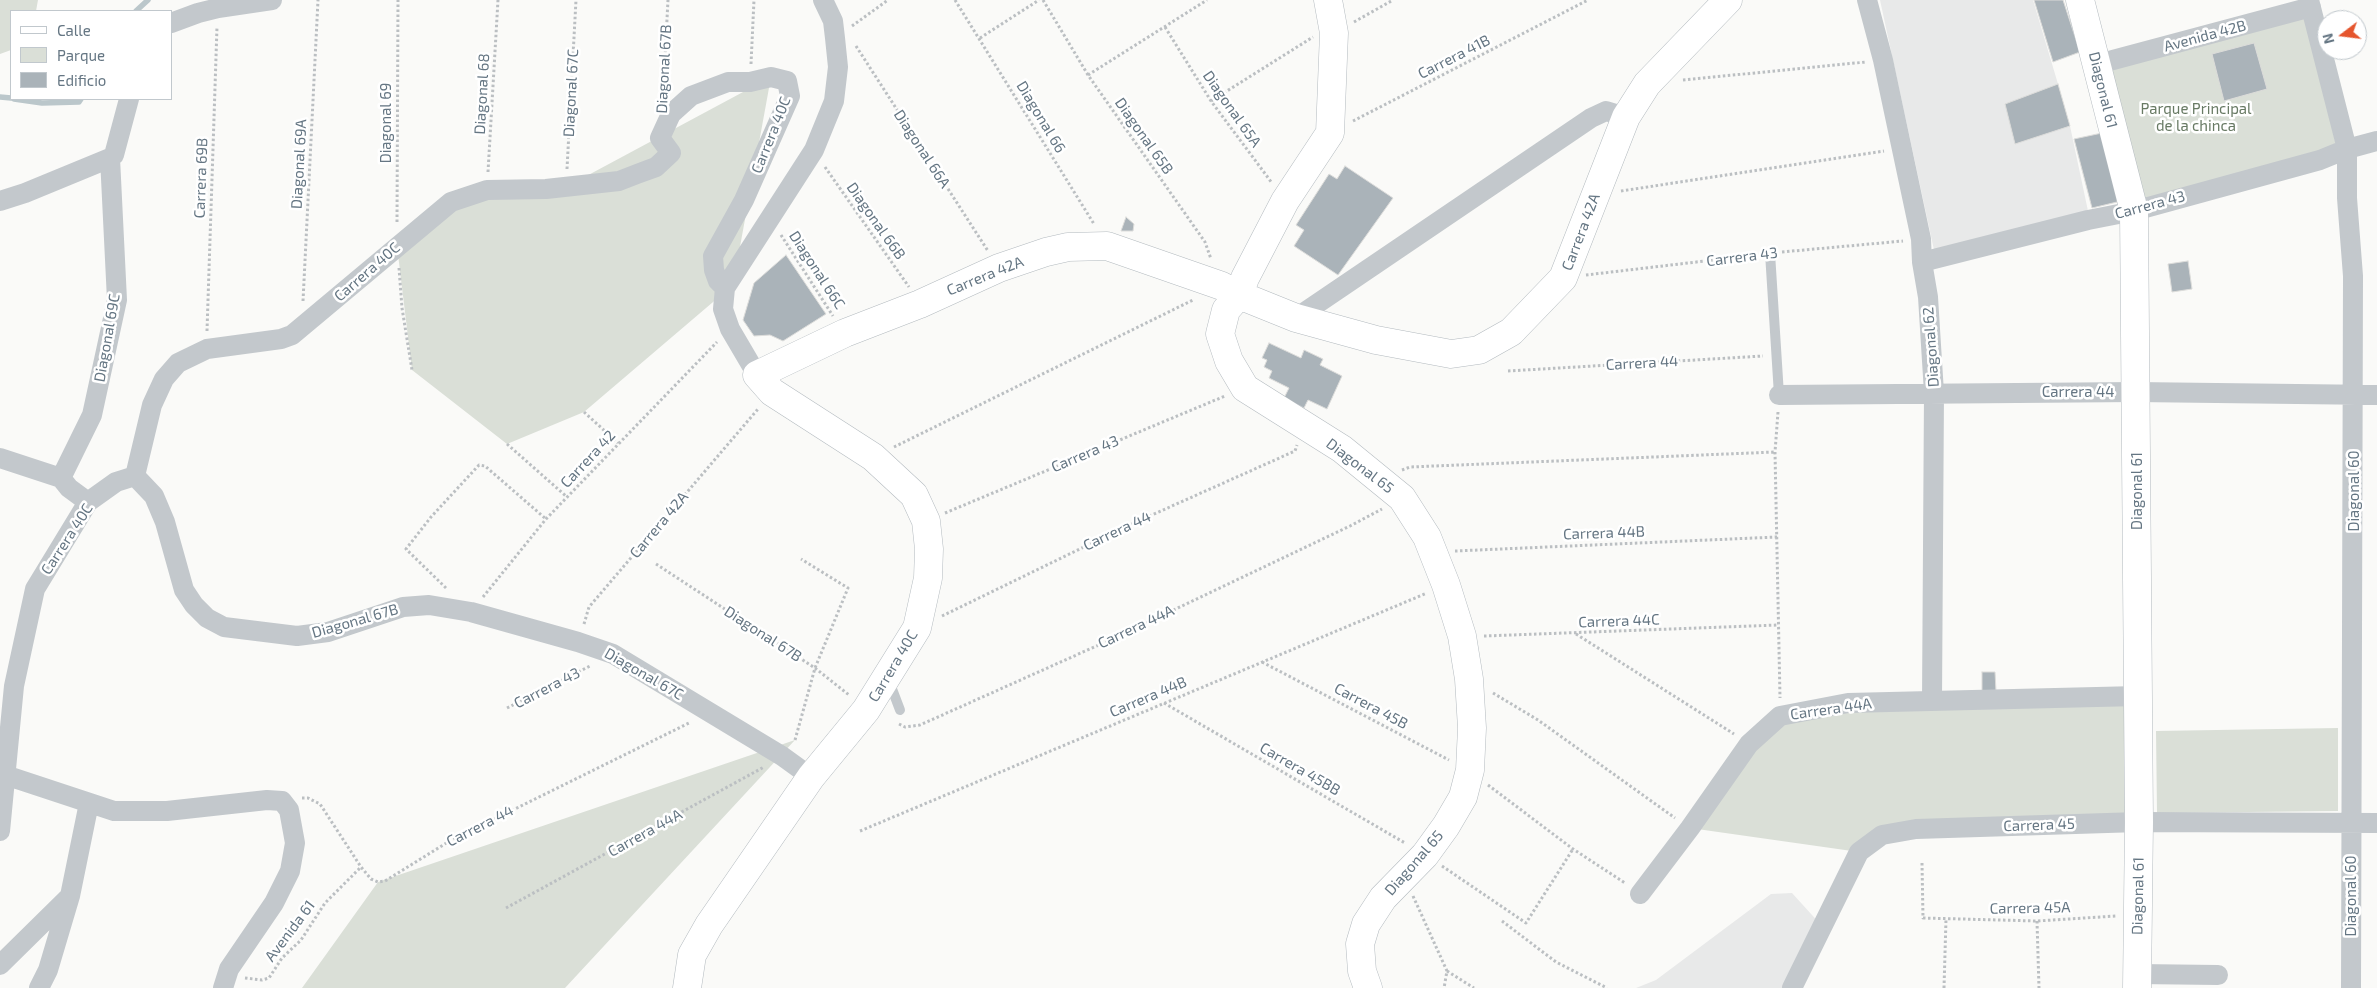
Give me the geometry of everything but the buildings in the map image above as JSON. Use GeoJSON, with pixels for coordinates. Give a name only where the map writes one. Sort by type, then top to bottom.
{"type":"FeatureCollection","features":[{"type":"Feature","properties":{"kind":"street"},"geometry":{"type":"LineString","coordinates":[[172,23],[218,8],[272,0]]}},
{"type":"Feature","properties":{"kind":"street"},"geometry":{"type":"LineString","coordinates":[[724,288],[814,150],[834,101],[840,34],[823,0]]}},
{"type":"Feature","properties":{"kind":"street"},"geometry":{"type":"LineString","coordinates":[[1328,0],[1334,33],[1330,133]]}},
{"type":"Feature","properties":{"kind":"street","name":"Carrera 42A"},"geometry":{"type":"LineString","coordinates":[[764,383],[844,333],[920,304],[999,268],[1046,252],[1068,247],[1107,246],[1230,291],[1296,318],[1376,340],[1450,354],[1479,350],[1511,332],[1563,278],[1626,118],[1648,84],[1728,0]]}},
{"type":"Feature","properties":{"kind":"street","name":"Diagonal 62"},"geometry":{"type":"LineString","coordinates":[[1867,0],[1883,60],[1921,239],[1922,262],[1928,297],[1934,393],[1932,700]]}},
{"type":"Feature","properties":{"kind":"street","name":"Diagonal 61"},"geometry":{"type":"LineString","coordinates":[[2080,0],[2098,64],[2134,211],[2139,822],[2137,981]]}},
{"type":"Feature","properties":{"kind":"street","name":"Avenida 42B"},"geometry":{"type":"LineString","coordinates":[[2098,64],[2310,4]]}},
{"type":"Feature","properties":{"kind":"street","name":"Diagonal 60"},"geometry":{"type":"LineString","coordinates":[[2310,4],[2347,149],[2346,198],[2354,276],[2351,988]]}},
{"type":"Feature","properties":{"kind":"street","name":"Carrera 40C"},"geometry":{"type":"LineString","coordinates":[[0,831],[14,686],[35,590],[88,502],[116,482],[135,476],[152,405],[164,379],[178,363],[206,349],[280,339],[302,329],[397,246],[451,202],[487,190],[566,187],[619,180],[656,167],[671,153],[660,138],[670,114],[691,96],[728,82],[750,82],[771,77],[787,81],[790,96],[744,200],[713,256],[716,275],[724,288],[723,309],[730,330],[764,383],[873,458],[914,496],[926,521],[929,549],[928,578],[916,628],[866,710],[812,777],[709,924],[692,955],[687,988]]}},
{"type":"Feature","properties":{"kind":"street","name":"Diagonal 69C"},"geometry":{"type":"LineString","coordinates":[[61,478],[92,415],[117,300],[110,158],[114,155],[129,100]]}},
{"type":"Feature","properties":{"kind":"street"},"geometry":{"type":"LineString","coordinates":[[1296,318],[1591,118],[1606,111],[1626,118]]}},
{"type":"Feature","properties":{"kind":"street","name":"Diagonal 65"},"geometry":{"type":"LineString","coordinates":[[1330,133],[1285,201],[1245,278],[1230,291],[1220,334],[1228,361],[1244,388],[1342,449],[1378,476],[1402,498],[1420,524],[1446,585],[1462,636],[1469,679],[1472,728],[1470,770],[1463,797],[1446,826],[1425,855],[1384,898],[1366,924],[1360,944],[1362,971],[1368,988]]}},
{"type":"Feature","properties":{"kind":"street","name":"Carrera 43"},"geometry":{"type":"LineString","coordinates":[[1922,262],[2088,220],[2134,211],[2320,160],[2347,149],[2377,142]]}},
{"type":"Feature","properties":{"kind":"street"},"geometry":{"type":"LineString","coordinates":[[0,201],[26,193],[110,158]]}},
{"type":"Feature","properties":{"kind":"street","name":"Carrera 44"},"geometry":{"type":"LineString","coordinates":[[1779,395],[2136,392],[2377,395]]}},
{"type":"Feature","properties":{"kind":"street"},"geometry":{"type":"LineString","coordinates":[[0,458],[61,478],[68,488],[88,502]]}},
{"type":"Feature","properties":{"kind":"street","name":"Diagonal 67B"},"geometry":{"type":"LineString","coordinates":[[135,476],[154,496],[165,522],[184,590],[194,606],[207,618],[224,626],[297,636],[328,632],[403,607],[429,604]]}},
{"type":"Feature","properties":{"kind":"street","name":"Diagonal 67C"},"geometry":{"type":"LineString","coordinates":[[429,604],[471,612],[578,642],[613,654],[782,756],[812,777]]}},
{"type":"Feature","properties":{"kind":"street","name":"Carrera 44A"},"geometry":{"type":"LineString","coordinates":[[1640,894],[1690,828],[1749,744],[1780,716],[1848,703],[2138,696]]}},
{"type":"Feature","properties":{"kind":"street"},"geometry":{"type":"LineString","coordinates":[[5,775],[114,811],[167,811],[267,800],[282,801],[289,810],[295,843],[290,871],[274,903],[226,979]]}},
{"type":"Feature","properties":{"kind":"street"},"geometry":{"type":"LineString","coordinates":[[39,988],[48,970],[70,896],[90,803]]}},
{"type":"Feature","properties":{"kind":"street","name":"Carrera 45"},"geometry":{"type":"LineString","coordinates":[[1792,988],[1859,852],[1882,835],[1916,829],[2139,822],[2377,824]]}},
{"type":"Feature","properties":{"kind":"street"},"geometry":{"type":"LineString","coordinates":[[0,965],[70,896]]}},
{"type":"Feature","properties":{"kind":"street"},"geometry":{"type":"LineString","coordinates":[[2137,981],[2218,975]]}},
{"type":"Feature","properties":{"kind":"lane"},"geometry":{"type":"LineString","coordinates":[[1770,253],[1779,395]]}},
{"type":"Feature","properties":{"kind":"lane"},"geometry":{"type":"LineString","coordinates":[[888,674],[900,710]]}},
{"type":"Feature","properties":{"kind":"path","name":"Diagonal 69A"},"geometry":{"type":"LineString","coordinates":[[302,329],[318,0]]}},
{"type":"Feature","properties":{"kind":"path","name":"Diagonal 69"},"geometry":{"type":"LineString","coordinates":[[398,0],[397,246],[402,308],[412,370]]}},
{"type":"Feature","properties":{"kind":"path","name":"Diagonal 68"},"geometry":{"type":"LineString","coordinates":[[487,190],[498,0]]}},
{"type":"Feature","properties":{"kind":"path","name":"Diagonal 67C"},"geometry":{"type":"LineString","coordinates":[[566,187],[576,0]]}},
{"type":"Feature","properties":{"kind":"path","name":"Diagonal 67B"},"geometry":{"type":"LineString","coordinates":[[662,98],[668,0]]}},
{"type":"Feature","properties":{"kind":"path"},"geometry":{"type":"LineString","coordinates":[[750,82],[754,0]]}},
{"type":"Feature","properties":{"kind":"path"},"geometry":{"type":"LineString","coordinates":[[840,34],[888,0]]}},
{"type":"Feature","properties":{"kind":"path","name":"Diagonal 66"},"geometry":{"type":"LineString","coordinates":[[955,0],[1107,246]]}},
{"type":"Feature","properties":{"kind":"path"},"geometry":{"type":"LineString","coordinates":[[980,38],[1039,0]]}},
{"type":"Feature","properties":{"kind":"path","name":"Diagonal 65B"},"geometry":{"type":"LineString","coordinates":[[1043,0],[1088,75],[1205,242],[1230,291]]}},
{"type":"Feature","properties":{"kind":"path"},"geometry":{"type":"LineString","coordinates":[[1088,75],[1208,0]]}},
{"type":"Feature","properties":{"kind":"path"},"geometry":{"type":"LineString","coordinates":[[1210,101],[1320,33],[1334,33],[1393,0]]}},
{"type":"Feature","properties":{"kind":"path","name":"Carrera 41B"},"geometry":{"type":"LineString","coordinates":[[1330,133],[1588,0]]}},
{"type":"Feature","properties":{"kind":"path","name":"Carrera 69B"},"geometry":{"type":"LineString","coordinates":[[206,349],[218,8]]}},
{"type":"Feature","properties":{"kind":"path","name":"Diagonal 65A"},"geometry":{"type":"LineString","coordinates":[[1165,27],[1210,101],[1285,201]]}},
{"type":"Feature","properties":{"kind":"path","name":"Diagonal 66A"},"geometry":{"type":"LineString","coordinates":[[840,34],[999,268]]}},
{"type":"Feature","properties":{"kind":"path"},"geometry":{"type":"LineString","coordinates":[[1648,84],[1883,60]]}},
{"type":"Feature","properties":{"kind":"path"},"geometry":{"type":"LineString","coordinates":[[1595,195],[1902,148]]}},
{"type":"Feature","properties":{"kind":"path","name":"Diagonal 66B"},"geometry":{"type":"LineString","coordinates":[[814,150],[920,304]]}},
{"type":"Feature","properties":{"kind":"path","name":"Diagonal 66C"},"geometry":{"type":"LineString","coordinates":[[770,219],[844,333]]}},
{"type":"Feature","properties":{"kind":"path","name":"Carrera 43"},"geometry":{"type":"LineString","coordinates":[[1563,278],[1770,253],[1921,239]]}},
{"type":"Feature","properties":{"kind":"path"},"geometry":{"type":"LineString","coordinates":[[873,458],[1230,291]]}},
{"type":"Feature","properties":{"kind":"path","name":"Carrera 42"},"geometry":{"type":"LineString","coordinates":[[471,612],[546,519],[730,330]]}},
{"type":"Feature","properties":{"kind":"path","name":"Carrera 44"},"geometry":{"type":"LineString","coordinates":[[1508,371],[1776,355]]}},
{"type":"Feature","properties":{"kind":"path","name":"Carrera 42A"},"geometry":{"type":"LineString","coordinates":[[578,642],[589,607],[764,383]]}},
{"type":"Feature","properties":{"kind":"path","name":"Carrera 43"},"geometry":{"type":"LineString","coordinates":[[926,521],[1244,388]]}},
{"type":"Feature","properties":{"kind":"path"},"geometry":{"type":"LineString","coordinates":[[1779,395],[1775,452],[1780,716]]}},
{"type":"Feature","properties":{"kind":"path"},"geometry":{"type":"LineString","coordinates":[[584,412],[618,443]]}},
{"type":"Feature","properties":{"kind":"path","name":"Carrera 44"},"geometry":{"type":"LineString","coordinates":[[916,628],[1125,527],[1295,451],[1301,425]]}},
{"type":"Feature","properties":{"kind":"path"},"geometry":{"type":"LineString","coordinates":[[507,444],[567,497]]}},
{"type":"Feature","properties":{"kind":"path"},"geometry":{"type":"LineString","coordinates":[[1378,476],[1410,467],[1775,452]]}},
{"type":"Feature","properties":{"kind":"path"},"geometry":{"type":"LineString","coordinates":[[471,612],[409,554],[406,549],[410,543],[479,465],[485,466],[546,519]]}},
{"type":"Feature","properties":{"kind":"path","name":"Carrera 44A"},"geometry":{"type":"LineString","coordinates":[[897,723],[905,727],[920,726],[1350,526],[1402,498]]}},
{"type":"Feature","properties":{"kind":"path","name":"Carrera 44B"},"geometry":{"type":"LineString","coordinates":[[1432,552],[1777,537]]}},
{"type":"Feature","properties":{"kind":"path"},"geometry":{"type":"LineString","coordinates":[[795,740],[815,668],[848,588],[802,559]]}},
{"type":"Feature","properties":{"kind":"path","name":"Diagonal 67B"},"geometry":{"type":"LineString","coordinates":[[656,564],[815,668],[866,710]]}},
{"type":"Feature","properties":{"kind":"path","name":"Carrera 44B"},"geometry":{"type":"LineString","coordinates":[[860,831],[1446,585]]}},
{"type":"Feature","properties":{"kind":"path","name":"Carrera 44C"},"geometry":{"type":"LineString","coordinates":[[1462,636],[1575,634],[1778,625]]}},
{"type":"Feature","properties":{"kind":"path"},"geometry":{"type":"LineString","coordinates":[[1575,634],[1749,744]]}},
{"type":"Feature","properties":{"kind":"path","name":"Carrera 43"},"geometry":{"type":"LineString","coordinates":[[507,708],[613,654]]}},
{"type":"Feature","properties":{"kind":"path","name":"Carrera 45B"},"geometry":{"type":"LineString","coordinates":[[1262,662],[1470,770],[1573,849],[1640,894]]}},
{"type":"Feature","properties":{"kind":"path"},"geometry":{"type":"LineString","coordinates":[[1469,679],[1538,720],[1690,828]]}},
{"type":"Feature","properties":{"kind":"path","name":"Carrera 45BB"},"geometry":{"type":"LineString","coordinates":[[1163,703],[1425,855],[1526,923],[1573,849]]}},
{"type":"Feature","properties":{"kind":"path","name":"Carrera 44"},"geometry":{"type":"LineString","coordinates":[[282,801],[308,798],[320,804],[360,867],[371,879],[378,882],[385,881],[448,842],[710,712]]}},
{"type":"Feature","properties":{"kind":"path","name":"Carrera 44A"},"geometry":{"type":"LineString","coordinates":[[506,908],[782,756]]}},
{"type":"Feature","properties":{"kind":"path","name":"Carrera 45A"},"geometry":{"type":"LineString","coordinates":[[1922,863],[1923,918],[2037,921],[2137,915]]}},
{"type":"Feature","properties":{"kind":"path","name":"Avenida 61"},"geometry":{"type":"LineString","coordinates":[[226,979],[247,978],[262,980],[269,978],[282,958],[301,940],[325,903],[360,867]]}},
{"type":"Feature","properties":{"kind":"path"},"geometry":{"type":"LineString","coordinates":[[1404,877],[1447,971],[1474,988]]}},
{"type":"Feature","properties":{"kind":"path"},"geometry":{"type":"LineString","coordinates":[[1944,988],[1946,918]]}},
{"type":"Feature","properties":{"kind":"path"},"geometry":{"type":"LineString","coordinates":[[1502,921],[1556,962],[1607,988]]}},
{"type":"Feature","properties":{"kind":"path"},"geometry":{"type":"LineString","coordinates":[[2037,921],[2039,988]]}},
{"type":"Feature","properties":{"kind":"path"},"geometry":{"type":"LineString","coordinates":[[1444,988],[1447,971]]}},
{"type":"Feature","properties":{"kind":"shaded area"},"geometry":{"type":"Polygon","coordinates":[[[1880,0],[2033,0],[2058,84],[2006,104],[2015,144],[2070,126],[2088,211],[1934,250],[1880,0]]]}},
{"type":"Feature","properties":{"kind":"shaded area"},"geometry":{"type":"Polygon","coordinates":[[[1792,893],[1822,926],[1792,988],[1636,988],[1656,980],[1771,894],[1792,893]]]}},
{"type":"Feature","properties":{"kind":"green space"},"geometry":{"type":"Polygon","coordinates":[[[0,0],[38,0],[36,10],[10,10],[10,50],[0,54],[0,0]]]}},
{"type":"Feature","properties":{"kind":"green space","name":"Parque Principal de la chinca"},"geometry":{"type":"Polygon","coordinates":[[[2308,17],[2337,150],[2145,202],[2106,67],[2308,17]]]}},
{"type":"Feature","properties":{"kind":"green space"},"geometry":{"type":"Polygon","coordinates":[[[771,77],[733,285],[584,412],[507,444],[412,370],[397,246],[487,190],[566,187],[771,77]]]}},
{"type":"Feature","properties":{"kind":"green space"},"geometry":{"type":"Polygon","coordinates":[[[2138,696],[2139,822],[1916,829],[1859,852],[1690,828],[1780,716],[2138,696]]]}},
{"type":"Feature","properties":{"kind":"green space"},"geometry":{"type":"Polygon","coordinates":[[[2338,728],[2338,811],[2157,813],[2156,731],[2338,728]]]}},
{"type":"Feature","properties":{"kind":"green space"},"geometry":{"type":"Polygon","coordinates":[[[795,740],[565,988],[302,988],[378,882],[795,740]]]}},
{"type":"Feature","properties":{"kind":"waterway"},"geometry":{"type":"LineString","coordinates":[[137,10],[148,0]]}},
{"type":"Feature","properties":{"kind":"waterway"},"geometry":{"type":"LineString","coordinates":[[0,97],[10,98]]}},
{"type":"Feature","properties":{"kind":"waterway"},"geometry":{"type":"LineString","coordinates":[[21,100],[42,103],[79,102],[80,100]]}}]}
